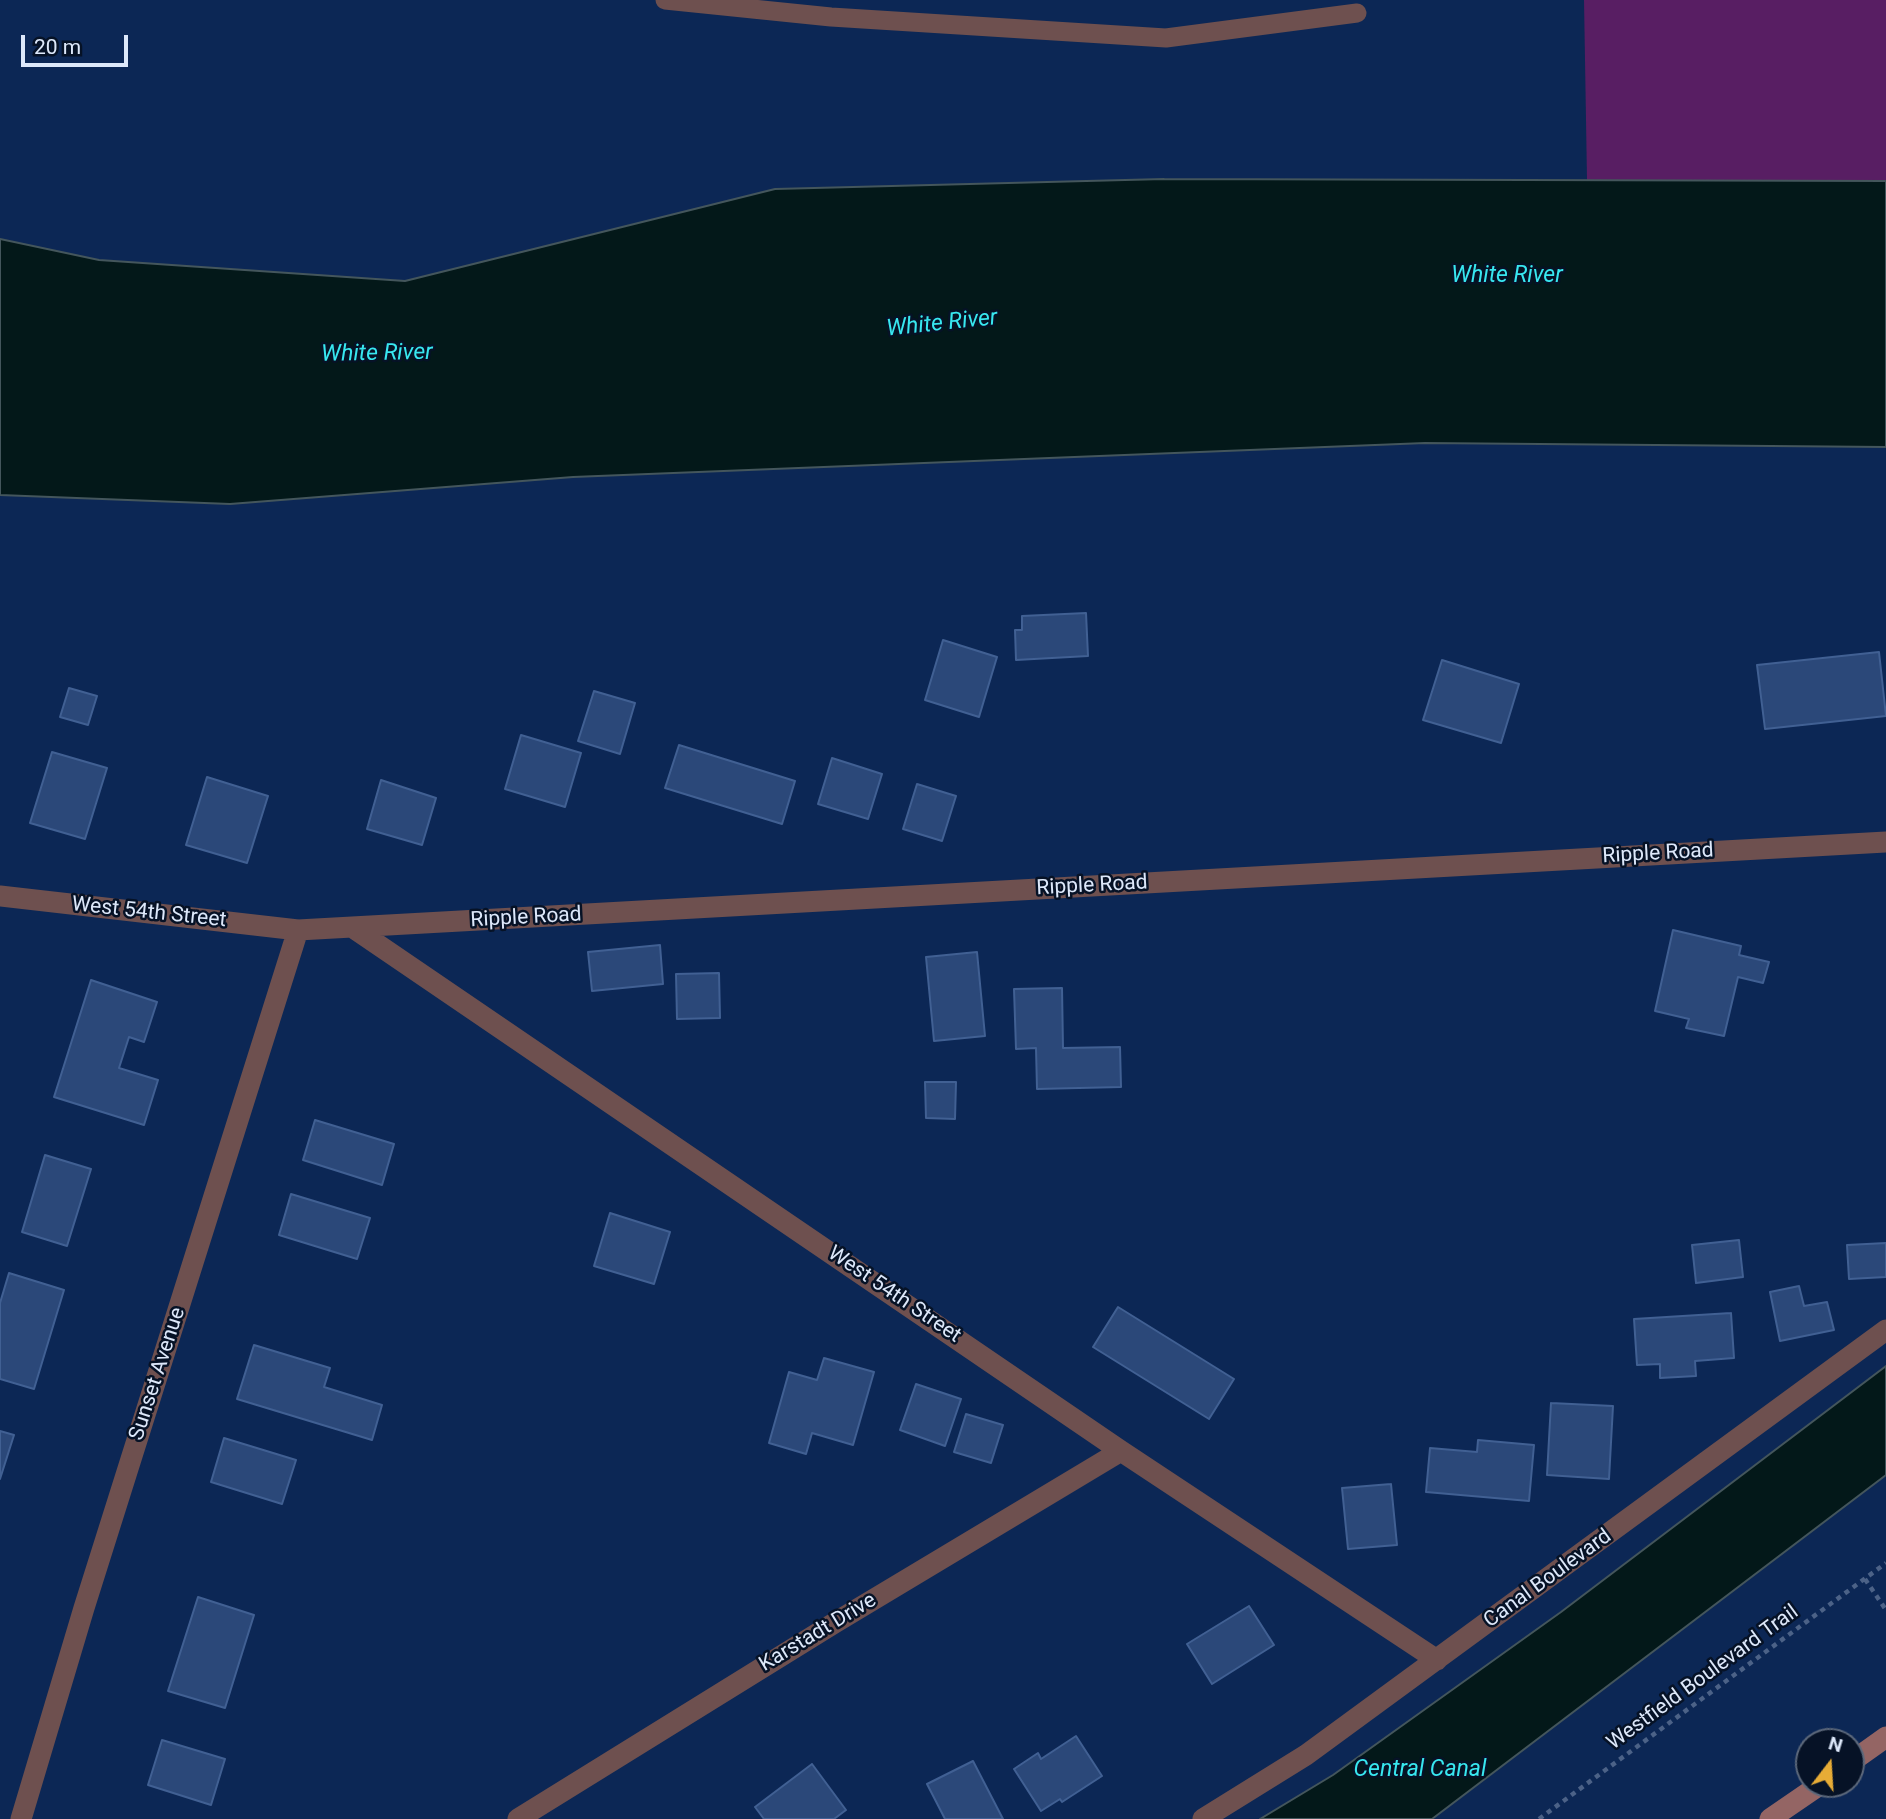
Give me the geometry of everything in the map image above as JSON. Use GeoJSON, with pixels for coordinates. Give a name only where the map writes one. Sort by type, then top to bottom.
{"type":"FeatureCollection","features":[{"type":"Feature","properties":{"kind":"street","name":"Ripple Road"},"geometry":{"type":"LineString","coordinates":[[298,930],[1886,842]]}},
{"type":"Feature","properties":{"kind":"street","name":"West 54th Street"},"geometry":{"type":"LineString","coordinates":[[0,897],[298,930]]}},
{"type":"Feature","properties":{"kind":"street","name":"West 54th Street"},"geometry":{"type":"LineString","coordinates":[[352,927],[1121,1451],[1437,1660]]}},
{"type":"Feature","properties":{"kind":"street","name":"Sunset Avenue"},"geometry":{"type":"LineString","coordinates":[[21,1819],[84,1608],[298,930]]}},
{"type":"Feature","properties":{"kind":"street","name":"Canal Boulevard"},"geometry":{"type":"LineString","coordinates":[[1203,1819],[1306,1755],[1886,1330]]}},
{"type":"Feature","properties":{"kind":"street","name":"Karstadt Drive"},"geometry":{"type":"LineString","coordinates":[[518,1819],[836,1622],[1121,1451]]}},
{"type":"Feature","properties":{"kind":"street"},"geometry":{"type":"LineString","coordinates":[[1865,1752],[1886,1737]]}},
{"type":"Feature","properties":{"kind":"street"},"geometry":{"type":"LineString","coordinates":[[1770,1819],[1801,1798]]}},
{"type":"Feature","properties":{"kind":"lane"},"geometry":{"type":"LineString","coordinates":[[664,0],[845,18],[1166,38],[1357,13]]}},
{"type":"Feature","properties":{"kind":"path","name":"Westfield Boulevard Trail"},"geometry":{"type":"LineString","coordinates":[[1539,1819],[1886,1563]]}},
{"type":"Feature","properties":{"kind":"path"},"geometry":{"type":"LineString","coordinates":[[1865,1578],[1886,1610]]}},
{"type":"Feature","properties":{"kind":"shaded area"},"geometry":{"type":"Polygon","coordinates":[[[1584,0],[1886,0],[1886,181],[1587,180],[1584,0]]]}},
{"type":"Feature","properties":{"kind":"water","name":"White River"},"geometry":{"type":"Polygon","coordinates":[[[1164,179],[1886,181],[1886,447],[1425,443],[573,477],[230,504],[0,495],[0,239],[99,260],[405,281],[775,189],[1164,179]]]}},
{"type":"Feature","properties":{"kind":"water","name":"Central Canal"},"geometry":{"type":"Polygon","coordinates":[[[1886,1366],[1886,1475],[1432,1819],[1260,1819],[1333,1775],[1561,1612],[1886,1366]]]}},
{"type":"Feature","properties":{"kind":"building"},"geometry":{"type":"Polygon","coordinates":[[[1086,613],[1088,656],[1016,660],[1015,630],[1022,630],[1022,616],[1086,613]]]}},
{"type":"Feature","properties":{"kind":"building"},"geometry":{"type":"Polygon","coordinates":[[[943,640],[997,657],[979,717],[925,700],[943,640]]]}},
{"type":"Feature","properties":{"kind":"building"},"geometry":{"type":"Polygon","coordinates":[[[1879,652],[1886,716],[1765,729],[1757,665],[1879,652]]]}},
{"type":"Feature","properties":{"kind":"building"},"geometry":{"type":"Polygon","coordinates":[[[1442,660],[1519,684],[1501,743],[1423,720],[1442,660]]]}},
{"type":"Feature","properties":{"kind":"building"},"geometry":{"type":"Polygon","coordinates":[[[69,688],[97,696],[88,725],[60,717],[69,688]]]}},
{"type":"Feature","properties":{"kind":"building"},"geometry":{"type":"Polygon","coordinates":[[[594,691],[635,703],[620,754],[578,741],[594,691]]]}},
{"type":"Feature","properties":{"kind":"building"},"geometry":{"type":"Polygon","coordinates":[[[521,735],[581,753],[565,807],[505,789],[521,735]]]}},
{"type":"Feature","properties":{"kind":"building"},"geometry":{"type":"Polygon","coordinates":[[[679,745],[795,781],[782,824],[665,788],[679,745]]]}},
{"type":"Feature","properties":{"kind":"building"},"geometry":{"type":"Polygon","coordinates":[[[52,752],[107,768],[85,839],[30,823],[52,752]]]}},
{"type":"Feature","properties":{"kind":"building"},"geometry":{"type":"Polygon","coordinates":[[[832,758],[882,774],[868,819],[818,804],[832,758]]]}},
{"type":"Feature","properties":{"kind":"building"},"geometry":{"type":"Polygon","coordinates":[[[207,777],[268,796],[247,863],[186,845],[207,777]]]}},
{"type":"Feature","properties":{"kind":"building"},"geometry":{"type":"Polygon","coordinates":[[[381,780],[436,798],[422,845],[367,829],[381,780]]]}},
{"type":"Feature","properties":{"kind":"building"},"geometry":{"type":"Polygon","coordinates":[[[917,784],[956,796],[942,841],[903,829],[917,784]]]}},
{"type":"Feature","properties":{"kind":"building"},"geometry":{"type":"Polygon","coordinates":[[[1673,930],[1741,946],[1739,955],[1769,962],[1763,983],[1738,977],[1724,1036],[1686,1028],[1689,1019],[1655,1011],[1673,930]]]}},
{"type":"Feature","properties":{"kind":"building"},"geometry":{"type":"Polygon","coordinates":[[[660,945],[663,984],[592,991],[588,952],[660,945]]]}},
{"type":"Feature","properties":{"kind":"building"},"geometry":{"type":"Polygon","coordinates":[[[977,952],[985,1036],[934,1041],[926,957],[977,952]]]}},
{"type":"Feature","properties":{"kind":"building"},"geometry":{"type":"Polygon","coordinates":[[[719,973],[720,1018],[677,1019],[676,974],[719,973]]]}},
{"type":"Feature","properties":{"kind":"building"},"geometry":{"type":"Polygon","coordinates":[[[91,980],[157,1002],[144,1042],[129,1037],[119,1068],[158,1080],[144,1125],[54,1097],[91,980]]]}},
{"type":"Feature","properties":{"kind":"building"},"geometry":{"type":"Polygon","coordinates":[[[1062,988],[1063,1048],[1120,1047],[1121,1087],[1037,1089],[1036,1048],[1016,1049],[1014,989],[1062,988]]]}},
{"type":"Feature","properties":{"kind":"building"},"geometry":{"type":"Polygon","coordinates":[[[925,1082],[956,1082],[955,1119],[926,1118],[925,1082]]]}},
{"type":"Feature","properties":{"kind":"building"},"geometry":{"type":"Polygon","coordinates":[[[315,1120],[394,1144],[382,1185],[303,1160],[315,1120]]]}},
{"type":"Feature","properties":{"kind":"building"},"geometry":{"type":"Polygon","coordinates":[[[45,1155],[91,1169],[67,1246],[22,1232],[45,1155]]]}},
{"type":"Feature","properties":{"kind":"building"},"geometry":{"type":"Polygon","coordinates":[[[291,1194],[370,1218],[357,1259],[279,1235],[291,1194]]]}},
{"type":"Feature","properties":{"kind":"building"},"geometry":{"type":"Polygon","coordinates":[[[610,1213],[670,1232],[654,1284],[594,1266],[610,1213]]]}},
{"type":"Feature","properties":{"kind":"building"},"geometry":{"type":"Polygon","coordinates":[[[1739,1240],[1743,1277],[1696,1283],[1692,1245],[1739,1240]]]}},
{"type":"Feature","properties":{"kind":"building"},"geometry":{"type":"Polygon","coordinates":[[[1886,1243],[1886,1277],[1849,1279],[1847,1245],[1886,1243]]]}},
{"type":"Feature","properties":{"kind":"building"},"geometry":{"type":"Polygon","coordinates":[[[9,1273],[64,1290],[34,1389],[0,1379],[0,1303],[9,1273]]]}},
{"type":"Feature","properties":{"kind":"building"},"geometry":{"type":"Polygon","coordinates":[[[1799,1286],[1804,1306],[1827,1302],[1834,1330],[1780,1341],[1770,1292],[1799,1286]]]}},
{"type":"Feature","properties":{"kind":"building"},"geometry":{"type":"Polygon","coordinates":[[[1118,1307],[1234,1379],[1209,1419],[1093,1347],[1118,1307]]]}},
{"type":"Feature","properties":{"kind":"building"},"geometry":{"type":"Polygon","coordinates":[[[1731,1313],[1734,1358],[1695,1361],[1696,1376],[1660,1378],[1660,1364],[1637,1365],[1634,1319],[1731,1313]]]}},
{"type":"Feature","properties":{"kind":"building"},"geometry":{"type":"Polygon","coordinates":[[[254,1345],[330,1368],[324,1387],[382,1405],[372,1440],[237,1399],[254,1345]]]}},
{"type":"Feature","properties":{"kind":"building"},"geometry":{"type":"Polygon","coordinates":[[[824,1358],[874,1372],[853,1445],[812,1433],[806,1454],[769,1443],[789,1372],[817,1380],[824,1358]]]}},
{"type":"Feature","properties":{"kind":"building"},"geometry":{"type":"Polygon","coordinates":[[[916,1384],[961,1399],[945,1446],[900,1430],[916,1384]]]}},
{"type":"Feature","properties":{"kind":"building"},"geometry":{"type":"Polygon","coordinates":[[[1551,1403],[1613,1406],[1609,1479],[1547,1475],[1551,1403]]]}},
{"type":"Feature","properties":{"kind":"building"},"geometry":{"type":"Polygon","coordinates":[[[966,1414],[1003,1425],[991,1463],[954,1452],[966,1414]]]}},
{"type":"Feature","properties":{"kind":"building"},"geometry":{"type":"Polygon","coordinates":[[[0,1431],[14,1435],[0,1479],[0,1431]]]}},
{"type":"Feature","properties":{"kind":"building"},"geometry":{"type":"Polygon","coordinates":[[[224,1438],[296,1460],[282,1504],[211,1482],[224,1438]]]}},
{"type":"Feature","properties":{"kind":"building"},"geometry":{"type":"Polygon","coordinates":[[[1478,1440],[1534,1445],[1529,1501],[1426,1492],[1430,1448],[1477,1452],[1478,1440]]]}},
{"type":"Feature","properties":{"kind":"building"},"geometry":{"type":"Polygon","coordinates":[[[1391,1484],[1397,1545],[1348,1549],[1342,1488],[1391,1484]]]}},
{"type":"Feature","properties":{"kind":"building"},"geometry":{"type":"Polygon","coordinates":[[[198,1597],[254,1615],[225,1708],[168,1691],[198,1597]]]}},
{"type":"Feature","properties":{"kind":"building"},"geometry":{"type":"Polygon","coordinates":[[[1249,1606],[1274,1645],[1212,1684],[1187,1644],[1249,1606]]]}},
{"type":"Feature","properties":{"kind":"building"},"geometry":{"type":"Polygon","coordinates":[[[1076,1736],[1102,1776],[1062,1802],[1060,1799],[1041,1811],[1014,1769],[1038,1753],[1041,1759],[1076,1736]]]}},
{"type":"Feature","properties":{"kind":"building"},"geometry":{"type":"Polygon","coordinates":[[[162,1740],[225,1759],[211,1805],[148,1785],[162,1740]]]}},
{"type":"Feature","properties":{"kind":"building"},"geometry":{"type":"Polygon","coordinates":[[[973,1761],[1003,1819],[945,1819],[927,1784],[973,1761]]]}},
{"type":"Feature","properties":{"kind":"building"},"geometry":{"type":"Polygon","coordinates":[[[812,1764],[846,1810],[834,1819],[764,1819],[755,1807],[812,1764]]]}}]}
